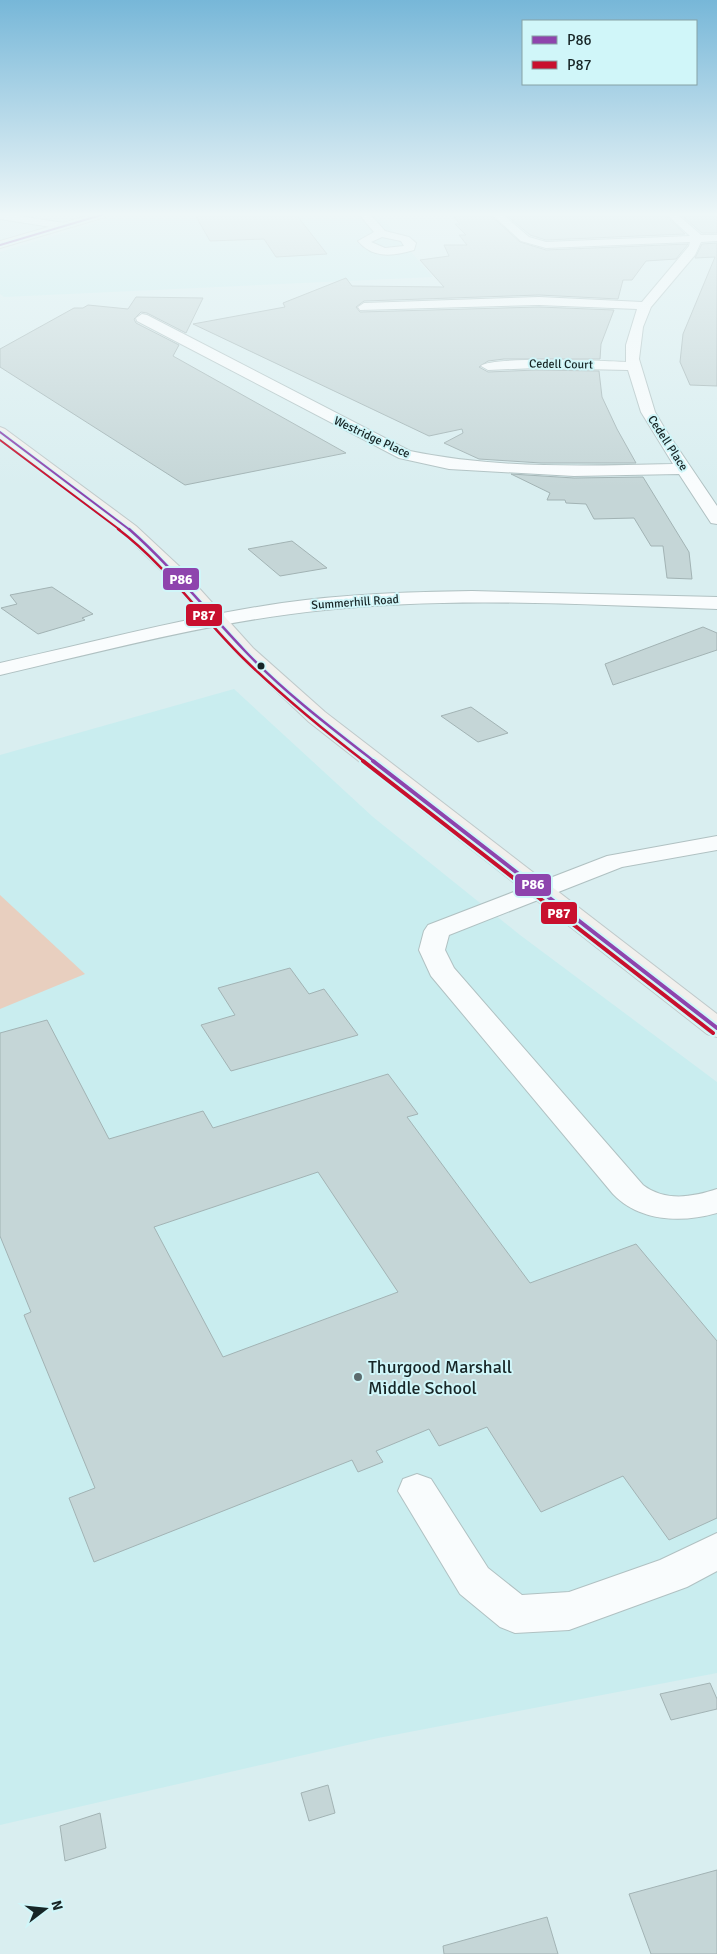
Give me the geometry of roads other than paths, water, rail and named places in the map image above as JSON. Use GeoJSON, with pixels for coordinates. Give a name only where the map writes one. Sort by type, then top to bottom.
{"type":"FeatureCollection","features":[{"type":"Feature","properties":{"kind":"main road"},"geometry":{"type":"LineString","coordinates":[[0,432],[130,530],[173,571],[215,620],[246,652],[317,716],[717,1028]]}},
{"type":"Feature","properties":{"kind":"street"},"geometry":{"type":"LineString","coordinates":[[364,307],[437,304]]}},
{"type":"Feature","properties":{"kind":"street"},"geometry":{"type":"LineString","coordinates":[[599,304],[645,306]]}},
{"type":"Feature","properties":{"kind":"street","name":"Cedell Place"},"geometry":{"type":"LineString","coordinates":[[645,306],[633,345],[632,359],[648,412],[656,429],[685,469],[717,520]]}},
{"type":"Feature","properties":{"kind":"street","name":"Westridge Place"},"geometry":{"type":"LineString","coordinates":[[142,318],[405,455],[449,464],[523,469],[583,471],[685,469]]}},
{"type":"Feature","properties":{"kind":"street","name":"Cedell Court"},"geometry":{"type":"LineString","coordinates":[[488,366],[522,364],[634,366]]}},
{"type":"Feature","properties":{"kind":"street","name":"Summerhill Road"},"geometry":{"type":"LineString","coordinates":[[0,670],[215,620],[324,604],[406,598],[472,597],[717,603]]}},
{"type":"Feature","properties":{"kind":"street"},"geometry":{"type":"LineString","coordinates":[[717,843],[616,861],[538,890],[437,931],[432,950],[441,970],[611,1172],[638,1198],[666,1208],[709,1204],[717,1201]]}},
{"type":"Feature","properties":{"kind":"street"},"geometry":{"type":"LineString","coordinates":[[417,1491],[474,1581],[515,1614],[568,1611],[673,1574],[717,1551]]}},
{"type":"Feature","properties":{"kind":"place","name":"Thurgood Marshall Middle School"},"geometry":{"type":"Point","coordinates":[358,1377]}}]}
